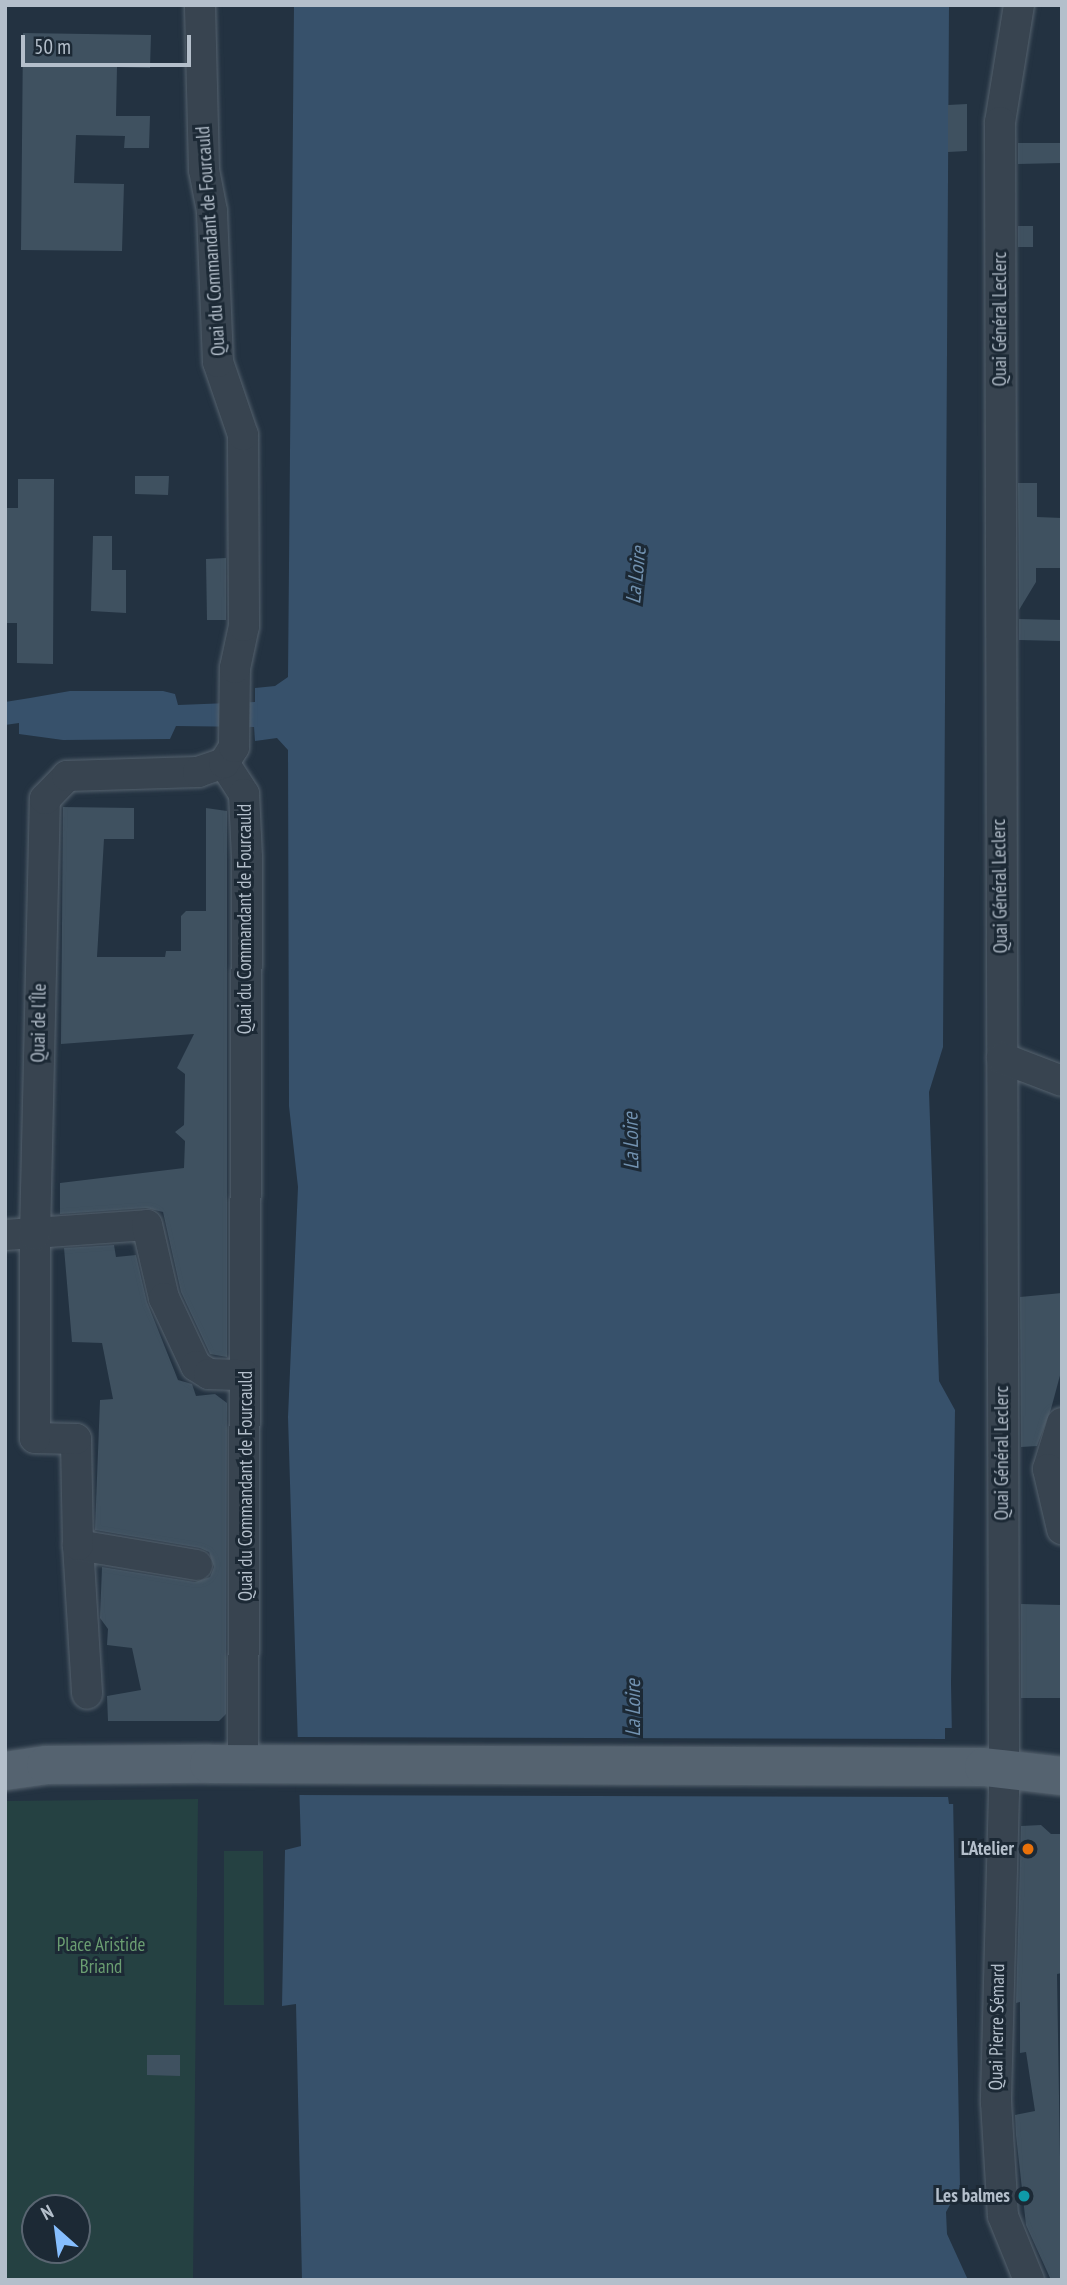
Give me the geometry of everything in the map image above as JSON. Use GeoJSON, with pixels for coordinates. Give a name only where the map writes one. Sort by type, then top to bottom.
{"type":"FeatureCollection","features":[{"type":"Feature","properties":{"kind":"main road"},"geometry":{"type":"LineString","coordinates":[[5,1758],[46,1765]]}},
{"type":"Feature","properties":{"kind":"main road"},"geometry":{"type":"LineString","coordinates":[[5,1771],[46,1765],[243,1764],[993,1768],[1062,1776]]}},
{"type":"Feature","properties":{"kind":"street","name":"Quai du Commandant de Fourcauld"},"geometry":{"type":"LineString","coordinates":[[200,5],[204,170],[212,211],[218,362],[243,435],[244,626],[235,681],[235,731],[224,763],[244,794],[247,858],[243,1764]]}},
{"type":"Feature","properties":{"kind":"street","name":"Quai Général Leclerc"},"geometry":{"type":"LineString","coordinates":[[993,1768],[1041,1523],[1002,1058],[1000,122],[1019,5]]}},
{"type":"Feature","properties":{"kind":"street","name":"Quai de l'Île"},"geometry":{"type":"LineString","coordinates":[[78,1545],[76,1438],[35,1438],[35,1235],[45,799],[67,776],[198,772],[224,763]]}},
{"type":"Feature","properties":{"kind":"street"},"geometry":{"type":"LineString","coordinates":[[1002,1058],[1062,1080]]}},
{"type":"Feature","properties":{"kind":"street"},"geometry":{"type":"LineString","coordinates":[[5,1236],[147,1225],[163,1298],[196,1366],[209,1374],[245,1375]]}},
{"type":"Feature","properties":{"kind":"street"},"geometry":{"type":"LineString","coordinates":[[1041,1523],[1048,1469],[1062,1423]]}},
{"type":"Feature","properties":{"kind":"street"},"geometry":{"type":"LineString","coordinates":[[87,1694],[78,1545],[197,1565]]}},
{"type":"Feature","properties":{"kind":"street","name":"Quai Pierre Sémard"},"geometry":{"type":"LineString","coordinates":[[993,1768],[996,2102],[1003,2216],[1029,2280]]}},
{"type":"Feature","properties":{"kind":"green space","name":"Place Aristide Briand"},"geometry":{"type":"Polygon","coordinates":[[[198,1799],[193,2280],[5,2280],[5,1801],[198,1799]]]}},
{"type":"Feature","properties":{"kind":"green space"},"geometry":{"type":"Polygon","coordinates":[[[224,1851],[263,1851],[264,2005],[224,2005],[224,1851]]]}},
{"type":"Feature","properties":{"kind":"water","name":"La Loire"},"geometry":{"type":"Polygon","coordinates":[[[294,5],[949,5],[943,1047],[929,1092],[939,1381],[955,1410],[951,1683],[960,2187],[946,2212],[947,2234],[968,2280],[302,2280],[296,2004],[282,2006],[285,1850],[301,1846],[288,1417],[298,1187],[289,1106],[288,750],[277,738],[255,741],[254,727],[176,726],[170,739],[63,740],[19,734],[19,723],[5,725],[5,702],[70,691],[163,691],[175,694],[178,705],[255,702],[255,688],[275,686],[288,677],[294,5]]]}},
{"type":"Feature","properties":{"kind":"pier"},"geometry":{"type":"Polygon","coordinates":[[[945,1728],[955,1728],[955,1804],[949,1804],[948,1797],[296,1795],[294,1737],[945,1739],[945,1728]]]}},
{"type":"Feature","properties":{"kind":"building"},"geometry":{"type":"Polygon","coordinates":[[[23,33],[151,35],[150,68],[117,67],[116,116],[150,116],[149,148],[124,148],[125,136],[76,135],[74,183],[124,184],[122,251],[21,250],[23,33]]]}},
{"type":"Feature","properties":{"kind":"building"},"geometry":{"type":"Polygon","coordinates":[[[967,104],[967,151],[948,152],[948,105],[967,104]]]}},
{"type":"Feature","properties":{"kind":"building"},"geometry":{"type":"Polygon","coordinates":[[[1018,143],[1062,143],[1062,163],[1018,164],[1018,143]]]}},
{"type":"Feature","properties":{"kind":"building"},"geometry":{"type":"Polygon","coordinates":[[[1018,226],[1033,226],[1033,247],[1018,247],[1018,226]]]}},
{"type":"Feature","properties":{"kind":"building"},"geometry":{"type":"Polygon","coordinates":[[[135,476],[169,476],[168,495],[135,494],[135,476]]]}},
{"type":"Feature","properties":{"kind":"building"},"geometry":{"type":"Polygon","coordinates":[[[18,479],[54,479],[53,664],[17,663],[17,623],[5,623],[5,508],[18,508],[18,479]]]}},
{"type":"Feature","properties":{"kind":"building"},"geometry":{"type":"Polygon","coordinates":[[[1018,483],[1037,483],[1037,517],[1062,518],[1062,568],[1036,568],[1036,582],[1019,610],[1018,483]]]}},
{"type":"Feature","properties":{"kind":"building"},"geometry":{"type":"Polygon","coordinates":[[[93,536],[112,536],[112,570],[126,570],[126,613],[91,611],[93,536]]]}},
{"type":"Feature","properties":{"kind":"building"},"geometry":{"type":"Polygon","coordinates":[[[226,558],[226,620],[207,620],[206,559],[226,558]]]}},
{"type":"Feature","properties":{"kind":"building"},"geometry":{"type":"Polygon","coordinates":[[[1019,619],[1062,620],[1062,641],[1019,640],[1019,619]]]}},
{"type":"Feature","properties":{"kind":"building"},"geometry":{"type":"Polygon","coordinates":[[[63,807],[134,808],[134,839],[104,839],[97,957],[165,957],[166,951],[181,951],[181,916],[186,911],[206,911],[206,808],[227,811],[227,1357],[210,1354],[181,1292],[163,1212],[146,1208],[60,1214],[60,1183],[184,1168],[185,1141],[175,1132],[184,1125],[185,1074],[177,1068],[194,1034],[61,1044],[63,807]]]}},
{"type":"Feature","properties":{"kind":"building"},"geometry":{"type":"Polygon","coordinates":[[[114,1245],[116,1257],[136,1255],[147,1302],[178,1380],[192,1384],[196,1396],[215,1394],[227,1403],[226,1714],[219,1721],[108,1721],[107,1696],[141,1690],[132,1648],[107,1645],[108,1629],[100,1618],[102,1567],[195,1582],[210,1577],[214,1567],[209,1552],[200,1548],[95,1530],[100,1400],[113,1399],[102,1343],[72,1342],[64,1248],[114,1245]]]}},
{"type":"Feature","properties":{"kind":"building"},"geometry":{"type":"Polygon","coordinates":[[[1062,1293],[1062,1368],[1037,1446],[1021,1447],[1020,1297],[1062,1293]]]}},
{"type":"Feature","properties":{"kind":"building"},"geometry":{"type":"Polygon","coordinates":[[[1021,1604],[1062,1605],[1062,1698],[1021,1698],[1021,1604]]]}},
{"type":"Feature","properties":{"kind":"building"},"geometry":{"type":"Polygon","coordinates":[[[1041,1825],[1051,1834],[1062,1834],[1062,1973],[1057,1974],[1062,2280],[1051,2280],[1026,2225],[1015,2115],[1035,2111],[1026,2052],[1020,2053],[1020,2002],[1016,2003],[1021,1826],[1041,1825]]]}},
{"type":"Feature","properties":{"kind":"building"},"geometry":{"type":"Polygon","coordinates":[[[147,2055],[180,2055],[180,2076],[147,2075],[147,2055]]]}},
{"type":"Feature","properties":{"kind":"place","name":"L'Atelier"},"geometry":{"type":"Point","coordinates":[1028,1849]}},
{"type":"Feature","properties":{"kind":"place","name":"Les balmes"},"geometry":{"type":"Point","coordinates":[1024,2196]}}]}
